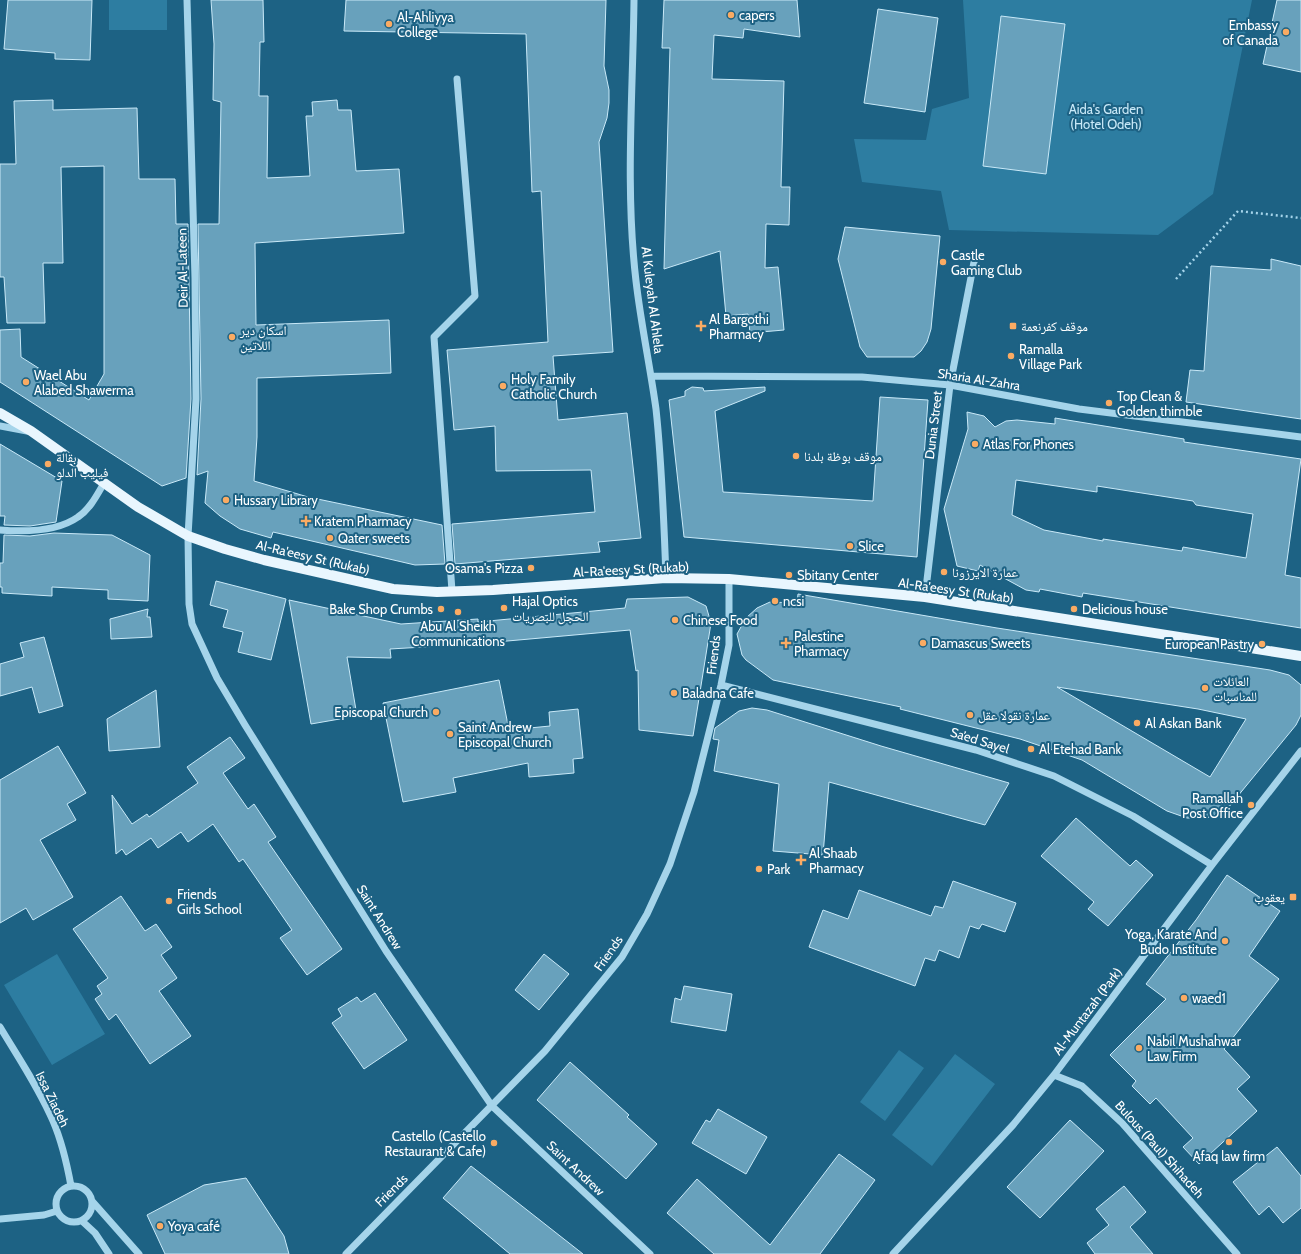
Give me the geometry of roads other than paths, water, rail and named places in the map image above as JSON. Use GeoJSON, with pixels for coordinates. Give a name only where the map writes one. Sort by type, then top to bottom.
{"type":"FeatureCollection","features":[{"type":"Feature","properties":{"kind":"main road","name":"Al-Ra'eesy St (Rukab)"},"geometry":{"type":"LineString","coordinates":[[0,413],[31,431],[138,506],[188,536],[238,553],[352,581],[393,589],[452,591],[666,578],[729,580],[926,597],[1299,657]]}},
{"type":"Feature","properties":{"kind":"street","name":"Deir Al-Lateen"},"geometry":{"type":"LineString","coordinates":[[188,0],[196,391],[188,536]]}},
{"type":"Feature","properties":{"kind":"street","name":"Al Kuleyah Al Ahlela"},"geometry":{"type":"LineString","coordinates":[[634,0],[630,182],[632,224],[636,281],[651,376],[662,473],[666,578]]}},
{"type":"Feature","properties":{"kind":"street"},"geometry":{"type":"LineString","coordinates":[[452,591],[434,337],[475,296],[457,79]]}},
{"type":"Feature","properties":{"kind":"street","name":"Dunia Street"},"geometry":{"type":"LineString","coordinates":[[926,597],[950,385],[975,257]]}},
{"type":"Feature","properties":{"kind":"street","name":"Sharia Al-Zahra"},"geometry":{"type":"LineString","coordinates":[[651,376],[862,377],[950,385],[1079,409],[1301,437]]}},
{"type":"Feature","properties":{"kind":"street"},"geometry":{"type":"LineString","coordinates":[[0,426],[31,431]]}},
{"type":"Feature","properties":{"kind":"street"},"geometry":{"type":"LineString","coordinates":[[0,530],[23,532],[63,524],[78,517],[90,505],[104,483]]}},
{"type":"Feature","properties":{"kind":"street","name":"Saint Andrew"},"geometry":{"type":"LineString","coordinates":[[188,536],[189,604],[192,624],[217,678],[386,951],[492,1106],[650,1254]]}},
{"type":"Feature","properties":{"kind":"street","name":"Friends"},"geometry":{"type":"LineString","coordinates":[[346,1254],[545,1051],[622,957],[647,914],[670,864],[694,792],[722,685],[728,646],[729,580]]}},
{"type":"Feature","properties":{"kind":"street","name":"Sa’ed Sayel"},"geometry":{"type":"LineString","coordinates":[[722,685],[976,750],[1054,776],[1133,816],[1212,865]]}},
{"type":"Feature","properties":{"kind":"street","name":"Al-Muntazah (Park)"},"geometry":{"type":"LineString","coordinates":[[893,1254],[1013,1125],[1054,1075],[1212,865],[1301,751]]}},
{"type":"Feature","properties":{"kind":"street","name":"Issa Ziadeh"},"geometry":{"type":"LineString","coordinates":[[0,1027],[38,1090],[53,1121],[64,1152],[71,1186]]}},
{"type":"Feature","properties":{"kind":"street","name":"Bulous (Paul) Shihadeh"},"geometry":{"type":"LineString","coordinates":[[1054,1075],[1082,1086],[1122,1122],[1237,1254]]}},
{"type":"Feature","properties":{"kind":"street"},"geometry":{"type":"LineString","coordinates":[[92,1201],[90,1213],[82,1221],[76,1222],[65,1220],[57,1211],[56,1205],[60,1193],[71,1186],[82,1187],[87,1191],[92,1201],[139,1254]]}},
{"type":"Feature","properties":{"kind":"street"},"geometry":{"type":"LineString","coordinates":[[0,1219],[44,1215],[57,1211]]}},
{"type":"Feature","properties":{"kind":"street"},"geometry":{"type":"LineString","coordinates":[[82,1221],[95,1233],[110,1254]]}},
{"type":"Feature","properties":{"kind":"place","name":"capers"},"geometry":{"type":"Point","coordinates":[731,15]}},
{"type":"Feature","properties":{"kind":"place","name":"Al-Ahliyya College"},"geometry":{"type":"Point","coordinates":[389,24]}},
{"type":"Feature","properties":{"kind":"place","name":"Embassy of Canada"},"geometry":{"type":"Point","coordinates":[1286,32]}},
{"type":"Feature","properties":{"kind":"place","name":"Castle Gaming Club"},"geometry":{"type":"Point","coordinates":[943,262]}},
{"type":"Feature","properties":{"kind":"place","name":"Al Bargothi Pharmacy"},"geometry":{"type":"Point","coordinates":[701,326]}},
{"type":"Feature","properties":{"kind":"place","name":"موقف كفرنعمة"},"geometry":{"type":"Point","coordinates":[1013,326]}},
{"type":"Feature","properties":{"kind":"place","name":"اسكان دير اللاتين"},"geometry":{"type":"Point","coordinates":[232,337]}},
{"type":"Feature","properties":{"kind":"place","name":"Ramalla Village Park"},"geometry":{"type":"Point","coordinates":[1011,356]}},
{"type":"Feature","properties":{"kind":"place","name":"Wael Abu Alabed Shawerma"},"geometry":{"type":"Point","coordinates":[26,382]}},
{"type":"Feature","properties":{"kind":"place","name":"Holy Family Catholic Church"},"geometry":{"type":"Point","coordinates":[503,386]}},
{"type":"Feature","properties":{"kind":"place","name":"Top Clean & Golden thimble"},"geometry":{"type":"Point","coordinates":[1109,403]}},
{"type":"Feature","properties":{"kind":"place","name":"Atlas For Phones"},"geometry":{"type":"Point","coordinates":[975,444]}},
{"type":"Feature","properties":{"kind":"place","name":"موقف بوظة بلدنا"},"geometry":{"type":"Point","coordinates":[796,456]}},
{"type":"Feature","properties":{"kind":"place","name":"بقالة فيليب الدلو"},"geometry":{"type":"Point","coordinates":[48,464]}},
{"type":"Feature","properties":{"kind":"place","name":"Hussary Library"},"geometry":{"type":"Point","coordinates":[226,500]}},
{"type":"Feature","properties":{"kind":"place","name":"Kratem Pharmacy"},"geometry":{"type":"Point","coordinates":[306,521]}},
{"type":"Feature","properties":{"kind":"place","name":"Qater sweets"},"geometry":{"type":"Point","coordinates":[330,538]}},
{"type":"Feature","properties":{"kind":"place","name":"Slice"},"geometry":{"type":"Point","coordinates":[850,546]}},
{"type":"Feature","properties":{"kind":"place","name":"Osama's Pizza"},"geometry":{"type":"Point","coordinates":[531,568]}},
{"type":"Feature","properties":{"kind":"place","name":"عمارة الايرزونا"},"geometry":{"type":"Point","coordinates":[944,572]}},
{"type":"Feature","properties":{"kind":"place","name":"Sbitany Center"},"geometry":{"type":"Point","coordinates":[789,575]}},
{"type":"Feature","properties":{"kind":"place","name":"ncsi"},"geometry":{"type":"Point","coordinates":[775,601]}},
{"type":"Feature","properties":{"kind":"place","name":"Hajal Optics الحجل للبصريات"},"geometry":{"type":"Point","coordinates":[504,608]}},
{"type":"Feature","properties":{"kind":"place","name":"Bake Shop Crumbs"},"geometry":{"type":"Point","coordinates":[441,609]}},
{"type":"Feature","properties":{"kind":"place","name":"Delicious house"},"geometry":{"type":"Point","coordinates":[1074,609]}},
{"type":"Feature","properties":{"kind":"place","name":"Abu Al Sheikh Communications"},"geometry":{"type":"Point","coordinates":[458,612]}},
{"type":"Feature","properties":{"kind":"place","name":"Chinese Food"},"geometry":{"type":"Point","coordinates":[675,620]}},
{"type":"Feature","properties":{"kind":"place","name":"Palestine Pharmacy"},"geometry":{"type":"Point","coordinates":[786,643]}},
{"type":"Feature","properties":{"kind":"place","name":"Damascus Sweets"},"geometry":{"type":"Point","coordinates":[923,643]}},
{"type":"Feature","properties":{"kind":"place","name":"European Pastry"},"geometry":{"type":"Point","coordinates":[1262,644]}},
{"type":"Feature","properties":{"kind":"place","name":"العائلات للمناسبات"},"geometry":{"type":"Point","coordinates":[1205,688]}},
{"type":"Feature","properties":{"kind":"place","name":"Baladna Cafe"},"geometry":{"type":"Point","coordinates":[674,693]}},
{"type":"Feature","properties":{"kind":"place","name":"Episcopal Church"},"geometry":{"type":"Point","coordinates":[436,712]}},
{"type":"Feature","properties":{"kind":"place","name":"عمارة نقولا عقل"},"geometry":{"type":"Point","coordinates":[970,715]}},
{"type":"Feature","properties":{"kind":"place","name":"Al Askan Bank"},"geometry":{"type":"Point","coordinates":[1137,723]}},
{"type":"Feature","properties":{"kind":"place","name":"Saint Andrew Episcopal Church"},"geometry":{"type":"Point","coordinates":[450,734]}},
{"type":"Feature","properties":{"kind":"place","name":"Al Etehad Bank"},"geometry":{"type":"Point","coordinates":[1031,749]}},
{"type":"Feature","properties":{"kind":"place","name":"Ramallah Post Office"},"geometry":{"type":"Point","coordinates":[1251,805]}},
{"type":"Feature","properties":{"kind":"place","name":"Al Shaab Pharmacy"},"geometry":{"type":"Point","coordinates":[801,860]}},
{"type":"Feature","properties":{"kind":"place","name":"Park"},"geometry":{"type":"Point","coordinates":[759,869]}},
{"type":"Feature","properties":{"kind":"place","name":"يعقوب"},"geometry":{"type":"Point","coordinates":[1293,897]}},
{"type":"Feature","properties":{"kind":"place","name":"Friends Girls School"},"geometry":{"type":"Point","coordinates":[169,901]}},
{"type":"Feature","properties":{"kind":"place","name":"Yoga, Karate And Budo Institute"},"geometry":{"type":"Point","coordinates":[1225,941]}},
{"type":"Feature","properties":{"kind":"place","name":"waed1"},"geometry":{"type":"Point","coordinates":[1184,998]}},
{"type":"Feature","properties":{"kind":"place","name":"Nabil Mushahwar Law Firm"},"geometry":{"type":"Point","coordinates":[1139,1048]}},
{"type":"Feature","properties":{"kind":"place","name":"Afaq law firm"},"geometry":{"type":"Point","coordinates":[1229,1142]}},
{"type":"Feature","properties":{"kind":"place","name":"Castello (Castello Restaurant & Cafe)"},"geometry":{"type":"Point","coordinates":[494,1143]}},
{"type":"Feature","properties":{"kind":"place","name":"Yoya café"},"geometry":{"type":"Point","coordinates":[160,1226]}},
{"type":"Feature","properties":{"kind":"park label","name":"Aida's Garden (Hotel Odeh)"},"geometry":{"type":"Point","coordinates":[1106,116]}}]}
